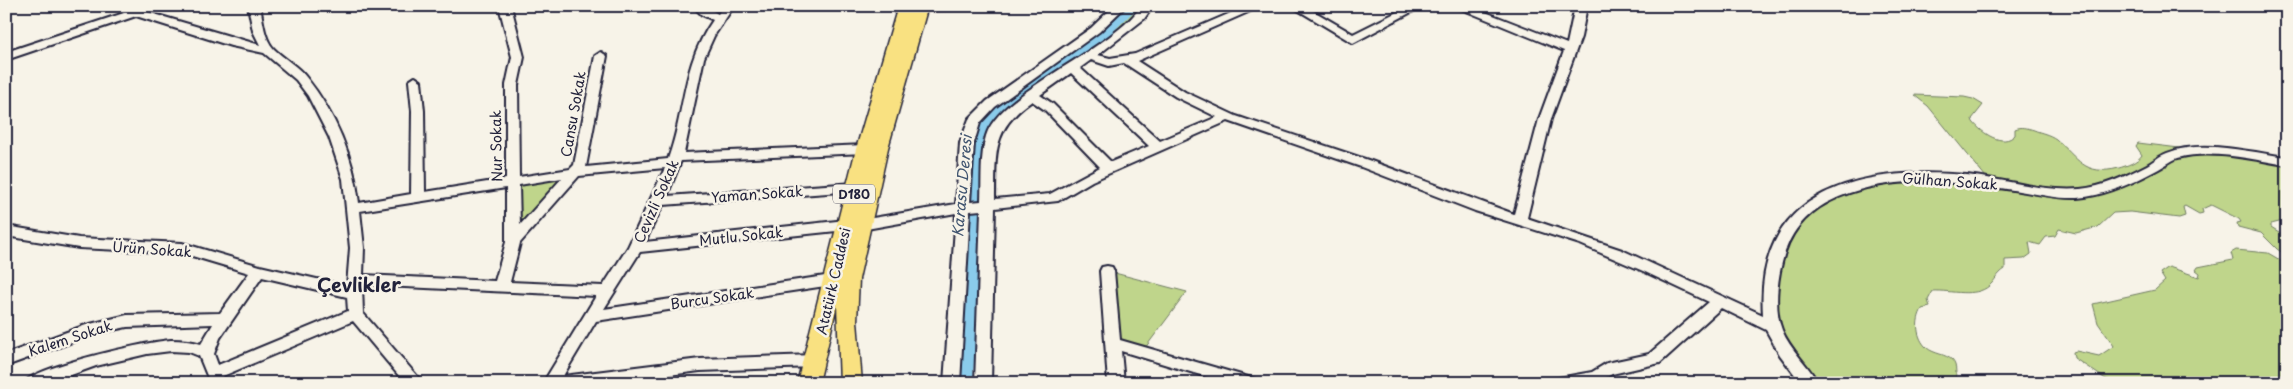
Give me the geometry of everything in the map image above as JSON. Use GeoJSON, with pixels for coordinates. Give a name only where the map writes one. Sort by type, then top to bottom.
{"type":"FeatureCollection","features":[{"type":"Feature","properties":{"kind":"highway","name":"Atatürk Caddesi"},"geometry":{"type":"LineString","coordinates":[[851,383],[847,339],[855,187],[906,6]]}},
{"type":"Feature","properties":{"kind":"highway","name":"Atatürk Caddesi"},"geometry":{"type":"LineString","coordinates":[[808,383],[832,280],[879,148],[920,6]]}},
{"type":"Feature","properties":{"kind":"street"},"geometry":{"type":"LineString","coordinates":[[114,6],[235,43],[268,50]]}},
{"type":"Feature","properties":{"kind":"street"},"geometry":{"type":"LineString","coordinates":[[254,6],[259,31],[268,50],[300,77],[314,95],[336,137],[343,156],[354,208],[357,248],[356,314],[415,383]]}},
{"type":"Feature","properties":{"kind":"street","name":"Nur Sokak"},"geometry":{"type":"LineString","coordinates":[[501,286],[513,242],[512,85],[518,57],[505,6]]}},
{"type":"Feature","properties":{"kind":"street"},"geometry":{"type":"LineString","coordinates":[[698,6],[706,13],[720,18]]}},
{"type":"Feature","properties":{"kind":"street","name":"Cevizli Sokak"},"geometry":{"type":"LineString","coordinates":[[551,383],[635,248],[658,202],[675,160],[698,58],[708,36],[729,6]]}},
{"type":"Feature","properties":{"kind":"street"},"geometry":{"type":"LineString","coordinates":[[952,383],[967,143],[970,131],[978,116],[1005,92],[1094,30],[1121,6]]}},
{"type":"Feature","properties":{"kind":"street"},"geometry":{"type":"LineString","coordinates":[[983,383],[990,150],[993,134],[1000,122],[1032,95],[1092,56],[1133,24],[1147,6]]}},
{"type":"Feature","properties":{"kind":"street"},"geometry":{"type":"LineString","coordinates":[[1092,56],[1104,62],[1128,60],[1257,6]]}},
{"type":"Feature","properties":{"kind":"street"},"geometry":{"type":"LineString","coordinates":[[1296,6],[1353,39],[1418,6]]}},
{"type":"Feature","properties":{"kind":"street"},"geometry":{"type":"LineString","coordinates":[[1459,6],[1570,49]]}},
{"type":"Feature","properties":{"kind":"street"},"geometry":{"type":"LineString","coordinates":[[1519,220],[1545,119],[1570,49],[1581,6]]}},
{"type":"Feature","properties":{"kind":"street"},"geometry":{"type":"LineString","coordinates":[[6,56],[135,13]]}},
{"type":"Feature","properties":{"kind":"street","name":"Cansu Sokak"},"geometry":{"type":"LineString","coordinates":[[513,242],[580,166],[601,56]]}},
{"type":"Feature","properties":{"kind":"street"},"geometry":{"type":"LineString","coordinates":[[1128,60],[1176,93],[1227,117],[1281,138],[1388,172],[1485,210],[1555,229],[1605,249],[1719,300],[1773,327]]}},
{"type":"Feature","properties":{"kind":"street"},"geometry":{"type":"LineString","coordinates":[[1073,68],[1158,147]]}},
{"type":"Feature","properties":{"kind":"street"},"geometry":{"type":"LineString","coordinates":[[415,81],[418,111],[418,198]]}},
{"type":"Feature","properties":{"kind":"street"},"geometry":{"type":"LineString","coordinates":[[1032,95],[1049,107],[1109,168]]}},
{"type":"Feature","properties":{"kind":"street","name":"Mutlu Sokak"},"geometry":{"type":"LineString","coordinates":[[635,248],[853,225],[963,207],[1053,198],[1087,178],[1227,117]]}},
{"type":"Feature","properties":{"kind":"street"},"geometry":{"type":"LineString","coordinates":[[354,208],[512,184],[575,172],[675,160],[865,149]]}},
{"type":"Feature","properties":{"kind":"street","name":"Gülhan Sokak"},"geometry":{"type":"LineString","coordinates":[[1810,383],[1781,343],[1773,327],[1772,280],[1781,243],[1788,228],[1807,208],[1819,201],[1866,182],[1889,178],[1940,179],[2080,193],[2113,185],[2151,168],[2172,155],[2182,153],[2223,154],[2287,161]]}},
{"type":"Feature","properties":{"kind":"street","name":"Yaman Sokak"},"geometry":{"type":"LineString","coordinates":[[658,202],[855,187]]}},
{"type":"Feature","properties":{"kind":"street","name":"Ürün Sokak"},"geometry":{"type":"LineString","coordinates":[[6,231],[79,243],[182,248],[259,271],[355,286],[501,286],[607,291]]}},
{"type":"Feature","properties":{"kind":"street"},"geometry":{"type":"LineString","coordinates":[[206,353],[225,318],[259,271]]}},
{"type":"Feature","properties":{"kind":"street"},"geometry":{"type":"LineString","coordinates":[[1107,271],[1116,383]]}},
{"type":"Feature","properties":{"kind":"street","name":"Burcu Sokak"},"geometry":{"type":"LineString","coordinates":[[591,316],[832,280]]}},
{"type":"Feature","properties":{"kind":"street"},"geometry":{"type":"LineString","coordinates":[[1559,383],[1598,380],[1607,369],[1639,364],[1658,357],[1719,300]]}},
{"type":"Feature","properties":{"kind":"street"},"geometry":{"type":"LineString","coordinates":[[32,383],[95,360],[155,348],[189,345],[206,353],[216,378],[356,314]]}},
{"type":"Feature","properties":{"kind":"street","name":"Kalem Sokak"},"geometry":{"type":"LineString","coordinates":[[6,360],[75,335],[127,321],[225,318]]}},
{"type":"Feature","properties":{"kind":"street"},"geometry":{"type":"LineString","coordinates":[[1112,343],[1201,376],[1249,383]]}},
{"type":"Feature","properties":{"kind":"street"},"geometry":{"type":"LineString","coordinates":[[557,383],[700,365],[814,361]]}},
{"type":"Feature","properties":{"kind":"shaded area"},"geometry":{"type":"Polygon","coordinates":[[[920,6],[1021,6],[1021,7],[918,14],[920,6]]]}},
{"type":"Feature","properties":{"kind":"green space"},"geometry":{"type":"Polygon","coordinates":[[[1121,6],[1147,6],[1069,70],[1050,61],[1121,6]]]}},
{"type":"Feature","properties":{"kind":"green space"},"geometry":{"type":"Polygon","coordinates":[[[1914,95],[1973,99],[1983,105],[1972,119],[1973,122],[1993,138],[1999,140],[2010,139],[2015,135],[2015,129],[2018,128],[2034,130],[2053,137],[2076,159],[2089,168],[2097,170],[2119,168],[2135,162],[2142,155],[2136,146],[2138,143],[2287,161],[2287,220],[2271,224],[2271,227],[2287,237],[2287,256],[2261,233],[2238,227],[2237,223],[2241,222],[2239,219],[2211,205],[2202,209],[2203,213],[2199,214],[2185,206],[2183,207],[2185,216],[2179,218],[2130,212],[2113,213],[2098,227],[2076,233],[2059,229],[2055,236],[2046,237],[2040,245],[2029,242],[2031,254],[2024,259],[2005,260],[2005,269],[1983,290],[1970,293],[1933,291],[1928,300],[1930,307],[1922,309],[1918,319],[1919,334],[1927,348],[1954,362],[1956,383],[1810,383],[1781,343],[1771,295],[1775,262],[1807,208],[1876,179],[1990,182],[1928,106],[1914,95]]]}},
{"type":"Feature","properties":{"kind":"green space"},"geometry":{"type":"Polygon","coordinates":[[[575,172],[513,242],[513,183],[575,172]]]}},
{"type":"Feature","properties":{"kind":"green space"},"geometry":{"type":"Polygon","coordinates":[[[2236,250],[2268,253],[2287,264],[2287,383],[2116,383],[2104,378],[2074,358],[2073,352],[2076,351],[2099,356],[2114,346],[2098,323],[2093,304],[2155,290],[2165,281],[2160,273],[2169,267],[2199,277],[2200,273],[2196,270],[2198,267],[2233,260],[2231,253],[2236,250]]]}},
{"type":"Feature","properties":{"kind":"green space"},"geometry":{"type":"Polygon","coordinates":[[[1107,271],[1187,292],[1142,352],[1112,343],[1107,271]]]}},
{"type":"Feature","properties":{"kind":"waterway","name":"Karasu Deresi"},"geometry":{"type":"LineString","coordinates":[[966,383],[977,162],[981,132],[993,115],[1024,89],[1104,35],[1134,6]]}},
{"type":"Feature","properties":{"kind":"district","name":"Çevlikler"},"geometry":{"type":"Point","coordinates":[359,284]}}]}
